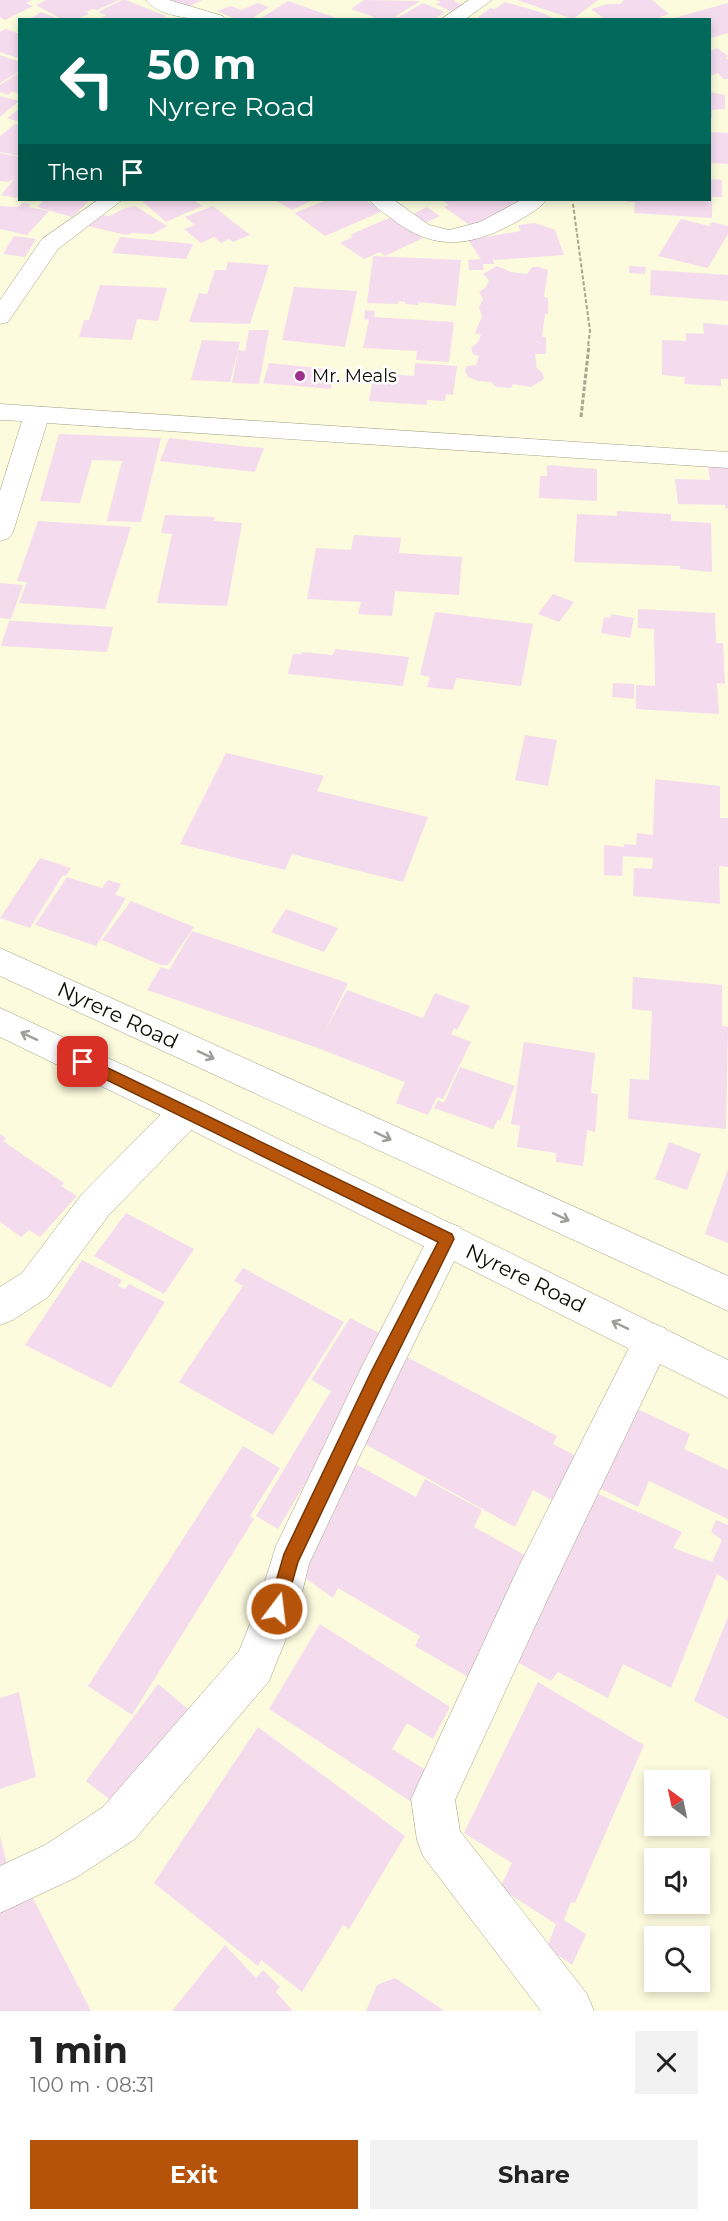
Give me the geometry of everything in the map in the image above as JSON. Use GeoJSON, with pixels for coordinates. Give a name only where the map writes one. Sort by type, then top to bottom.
{"type":"FeatureCollection","features":[{"type":"Feature","properties":{"kind":"street"},"geometry":{"type":"LineString","coordinates":[[155,0],[166,6],[209,18]]}},
{"type":"Feature","properties":{"kind":"street"},"geometry":{"type":"LineString","coordinates":[[452,18],[483,0]]}},
{"type":"Feature","properties":{"kind":"street"},"geometry":{"type":"LineString","coordinates":[[0,317],[50,244],[110,201]]}},
{"type":"Feature","properties":{"kind":"street"},"geometry":{"type":"LineString","coordinates":[[382,201],[422,229],[435,235],[454,236],[479,229],[522,209],[534,201]]}},
{"type":"Feature","properties":{"kind":"street"},"geometry":{"type":"LineString","coordinates":[[0,412],[728,460]]}},
{"type":"Feature","properties":{"kind":"street"},"geometry":{"type":"LineString","coordinates":[[0,532],[37,414]]}},
{"type":"Feature","properties":{"kind":"street","name":"Nyrere Road"},"geometry":{"type":"LineString","coordinates":[[0,961],[728,1294]]}},
{"type":"Feature","properties":{"kind":"street","name":"Nyrere Road"},"geometry":{"type":"LineString","coordinates":[[0,1022],[187,1111],[728,1380]]}},
{"type":"Feature","properties":{"kind":"street"},"geometry":{"type":"LineString","coordinates":[[0,1308],[35,1285],[95,1205],[187,1111]]}},
{"type":"Feature","properties":{"kind":"street"},"geometry":{"type":"LineString","coordinates":[[0,1890],[61,1861],[119,1823],[254,1666],[277,1609],[290,1560],[377,1377],[447,1239]]}},
{"type":"Feature","properties":{"kind":"street"},"geometry":{"type":"LineString","coordinates":[[570,2011],[439,1840],[433,1799],[534,1581],[652,1341]]}},
{"type":"Feature","properties":{"kind":"path"},"geometry":{"type":"LineString","coordinates":[[572,201],[590,331],[577,450]]}},
{"type":"Feature","properties":{"kind":"building"},"geometry":{"type":"Polygon","coordinates":[[[0,0],[32,0],[26,3],[33,6],[5,20],[0,17],[0,0]]]}},
{"type":"Feature","properties":{"kind":"building"},"geometry":{"type":"Polygon","coordinates":[[[46,0],[119,0],[97,10],[86,12],[89,14],[79,18],[59,18],[36,5],[46,0]]]}},
{"type":"Feature","properties":{"kind":"building"},"geometry":{"type":"Polygon","coordinates":[[[126,0],[166,16],[163,18],[102,18],[106,15],[98,12],[126,0]]]}},
{"type":"Feature","properties":{"kind":"building"},"geometry":{"type":"Polygon","coordinates":[[[172,0],[202,0],[188,7],[172,0]]]}},
{"type":"Feature","properties":{"kind":"building"},"geometry":{"type":"Polygon","coordinates":[[[364,0],[420,1],[395,17],[423,3],[445,12],[436,18],[372,18],[374,17],[351,9],[364,0]]]}},
{"type":"Feature","properties":{"kind":"building"},"geometry":{"type":"Polygon","coordinates":[[[436,0],[457,0],[454,1],[465,6],[454,13],[436,4],[441,2],[436,0]]]}},
{"type":"Feature","properties":{"kind":"building"},"geometry":{"type":"Polygon","coordinates":[[[517,0],[598,0],[574,18],[517,0]]]}},
{"type":"Feature","properties":{"kind":"building"},"geometry":{"type":"Polygon","coordinates":[[[624,0],[652,0],[669,14],[658,18],[603,18],[591,9],[608,4],[620,4],[624,0]]]}},
{"type":"Feature","properties":{"kind":"building"},"geometry":{"type":"Polygon","coordinates":[[[288,1],[336,18],[261,18],[288,1]]]}},
{"type":"Feature","properties":{"kind":"building"},"geometry":{"type":"Polygon","coordinates":[[[505,2],[553,18],[478,17],[490,8],[495,9],[505,2]]]}},
{"type":"Feature","properties":{"kind":"building"},"geometry":{"type":"Polygon","coordinates":[[[258,3],[269,7],[253,18],[233,18],[217,11],[231,6],[241,10],[258,3]]]}},
{"type":"Feature","properties":{"kind":"building"},"geometry":{"type":"Polygon","coordinates":[[[728,3],[728,33],[711,38],[711,18],[674,18],[728,3]]]}},
{"type":"Feature","properties":{"kind":"building"},"geometry":{"type":"Polygon","coordinates":[[[41,12],[56,18],[31,18],[41,12]]]}},
{"type":"Feature","properties":{"kind":"building"},"geometry":{"type":"Polygon","coordinates":[[[5,29],[18,33],[18,57],[0,52],[0,32],[5,29]]]}},
{"type":"Feature","properties":{"kind":"building"},"geometry":{"type":"Polygon","coordinates":[[[717,48],[728,56],[726,58],[728,60],[728,79],[724,79],[718,73],[711,76],[711,51],[717,48]]]}},
{"type":"Feature","properties":{"kind":"building"},"geometry":{"type":"Polygon","coordinates":[[[0,55],[18,61],[18,72],[0,83],[0,55]]]}},
{"type":"Feature","properties":{"kind":"building"},"geometry":{"type":"Polygon","coordinates":[[[18,73],[18,93],[12,91],[8,95],[0,92],[0,85],[18,73]]]}},
{"type":"Feature","properties":{"kind":"building"},"geometry":{"type":"Polygon","coordinates":[[[711,92],[725,95],[725,109],[712,110],[712,118],[711,92]]]}},
{"type":"Feature","properties":{"kind":"building"},"geometry":{"type":"Polygon","coordinates":[[[0,96],[18,101],[18,102],[0,117],[0,96]]]}},
{"type":"Feature","properties":{"kind":"building"},"geometry":{"type":"Polygon","coordinates":[[[18,110],[18,121],[7,118],[18,110]]]}},
{"type":"Feature","properties":{"kind":"building"},"geometry":{"type":"Polygon","coordinates":[[[15,124],[18,125],[18,156],[0,152],[0,136],[15,124]]]}},
{"type":"Feature","properties":{"kind":"building"},"geometry":{"type":"Polygon","coordinates":[[[711,132],[728,133],[728,164],[711,163],[711,132]]]}},
{"type":"Feature","properties":{"kind":"building"},"geometry":{"type":"Polygon","coordinates":[[[0,153],[18,157],[18,196],[16,198],[1,195],[15,178],[9,182],[0,181],[0,153]]]}},
{"type":"Feature","properties":{"kind":"building"},"geometry":{"type":"Polygon","coordinates":[[[711,179],[722,180],[722,197],[712,197],[712,218],[634,213],[635,202],[627,202],[711,201],[711,179]]]}},
{"type":"Feature","properties":{"kind":"building"},"geometry":{"type":"Polygon","coordinates":[[[40,201],[89,201],[72,217],[37,207],[43,202],[40,201]]]}},
{"type":"Feature","properties":{"kind":"building"},"geometry":{"type":"Polygon","coordinates":[[[142,201],[195,201],[202,206],[166,222],[142,201]]]}},
{"type":"Feature","properties":{"kind":"building"},"geometry":{"type":"Polygon","coordinates":[[[277,201],[311,201],[292,210],[277,201]]]}},
{"type":"Feature","properties":{"kind":"building"},"geometry":{"type":"Polygon","coordinates":[[[324,201],[368,201],[383,211],[325,236],[294,213],[324,201]]]}},
{"type":"Feature","properties":{"kind":"building"},"geometry":{"type":"Polygon","coordinates":[[[443,201],[517,201],[520,203],[471,226],[444,207],[449,205],[443,201]]]}},
{"type":"Feature","properties":{"kind":"building"},"geometry":{"type":"Polygon","coordinates":[[[22,203],[31,204],[28,207],[49,211],[27,235],[0,229],[0,206],[18,207],[22,203]]]}},
{"type":"Feature","properties":{"kind":"building"},"geometry":{"type":"Polygon","coordinates":[[[135,206],[167,226],[153,234],[126,235],[88,226],[103,215],[109,216],[135,206]]]}},
{"type":"Feature","properties":{"kind":"building"},"geometry":{"type":"Polygon","coordinates":[[[213,206],[250,235],[233,242],[229,239],[221,243],[214,237],[201,243],[184,229],[195,225],[185,217],[213,206]]]}},
{"type":"Feature","properties":{"kind":"building"},"geometry":{"type":"Polygon","coordinates":[[[427,207],[440,216],[426,223],[413,214],[427,207]]]}},
{"type":"Feature","properties":{"kind":"building"},"geometry":{"type":"Polygon","coordinates":[[[391,217],[423,238],[385,256],[380,252],[364,259],[340,243],[353,237],[350,235],[391,217]]]}},
{"type":"Feature","properties":{"kind":"building"},"geometry":{"type":"Polygon","coordinates":[[[681,219],[709,226],[712,222],[728,226],[728,234],[708,268],[658,256],[681,219]]]}},
{"type":"Feature","properties":{"kind":"building"},"geometry":{"type":"Polygon","coordinates":[[[535,223],[555,230],[564,255],[495,260],[493,258],[494,264],[483,264],[484,270],[469,270],[468,260],[481,259],[468,240],[521,231],[518,225],[535,223]]]}},
{"type":"Feature","properties":{"kind":"building"},"geometry":{"type":"Polygon","coordinates":[[[14,236],[36,239],[25,257],[3,254],[14,236]]]}},
{"type":"Feature","properties":{"kind":"building"},"geometry":{"type":"Polygon","coordinates":[[[120,237],[193,244],[186,259],[112,253],[120,237]]]}},
{"type":"Feature","properties":{"kind":"building"},"geometry":{"type":"Polygon","coordinates":[[[373,256],[461,260],[456,306],[418,302],[418,305],[405,304],[399,301],[398,304],[367,303],[373,256]]]}},
{"type":"Feature","properties":{"kind":"building"},"geometry":{"type":"Polygon","coordinates":[[[228,262],[269,265],[250,324],[189,322],[199,293],[207,294],[215,270],[226,270],[228,262]]]}},
{"type":"Feature","properties":{"kind":"building"},"geometry":{"type":"Polygon","coordinates":[[[497,266],[511,272],[527,274],[532,267],[548,270],[544,297],[548,298],[548,314],[545,314],[542,337],[546,337],[546,354],[535,354],[537,369],[542,372],[544,379],[531,387],[513,384],[511,388],[496,387],[491,382],[468,377],[465,370],[467,366],[476,365],[479,356],[473,354],[471,348],[478,342],[481,335],[475,333],[482,317],[479,307],[483,299],[479,292],[486,287],[489,280],[483,274],[497,266]]]}},
{"type":"Feature","properties":{"kind":"building"},"geometry":{"type":"Polygon","coordinates":[[[629,266],[646,267],[645,274],[629,273],[629,266]]]}},
{"type":"Feature","properties":{"kind":"building"},"geometry":{"type":"Polygon","coordinates":[[[651,270],[728,275],[728,301],[650,295],[651,270]]]}},
{"type":"Feature","properties":{"kind":"building"},"geometry":{"type":"Polygon","coordinates":[[[100,285],[167,288],[158,321],[137,319],[132,340],[79,337],[84,320],[89,320],[100,285]]]}},
{"type":"Feature","properties":{"kind":"building"},"geometry":{"type":"Polygon","coordinates":[[[294,287],[357,291],[345,347],[282,340],[294,287]]]}},
{"type":"Feature","properties":{"kind":"building"},"geometry":{"type":"Polygon","coordinates":[[[365,310],[375,311],[374,317],[454,322],[449,362],[416,360],[417,351],[363,348],[369,320],[364,319],[365,310]]]}},
{"type":"Feature","properties":{"kind":"building"},"geometry":{"type":"Polygon","coordinates":[[[703,323],[728,325],[728,379],[721,379],[721,386],[684,384],[685,377],[662,375],[662,340],[686,341],[686,333],[704,334],[703,323]]]}},
{"type":"Feature","properties":{"kind":"building"},"geometry":{"type":"Polygon","coordinates":[[[249,330],[269,330],[259,384],[232,383],[238,350],[245,351],[249,330]]]}},
{"type":"Feature","properties":{"kind":"building"},"geometry":{"type":"Polygon","coordinates":[[[202,340],[240,342],[230,382],[191,380],[202,340]]]}},
{"type":"Feature","properties":{"kind":"building","name":"Mr. Meals"},"geometry":{"type":"Polygon","coordinates":[[[269,363],[336,370],[331,389],[263,383],[269,363]]]}},
{"type":"Feature","properties":{"kind":"building"},"geometry":{"type":"Polygon","coordinates":[[[415,363],[457,366],[453,395],[446,394],[445,401],[427,400],[427,405],[369,401],[374,373],[414,376],[415,363]]]}},
{"type":"Feature","properties":{"kind":"building"},"geometry":{"type":"Polygon","coordinates":[[[59,434],[161,438],[141,522],[107,521],[122,461],[92,460],[80,503],[40,501],[59,434]]]}},
{"type":"Feature","properties":{"kind":"building"},"geometry":{"type":"Polygon","coordinates":[[[169,438],[264,448],[255,472],[160,461],[169,438]]]}},
{"type":"Feature","properties":{"kind":"building"},"geometry":{"type":"Polygon","coordinates":[[[547,465],[597,469],[597,501],[539,498],[540,476],[547,476],[547,465]]]}},
{"type":"Feature","properties":{"kind":"building"},"geometry":{"type":"Polygon","coordinates":[[[708,467],[728,468],[728,509],[725,505],[678,504],[675,479],[710,480],[708,467]]]}},
{"type":"Feature","properties":{"kind":"building"},"geometry":{"type":"Polygon","coordinates":[[[617,511],[671,514],[671,521],[711,523],[712,572],[680,569],[680,566],[574,562],[577,514],[617,516],[617,511]]]}},
{"type":"Feature","properties":{"kind":"building"},"geometry":{"type":"Polygon","coordinates":[[[165,515],[215,517],[214,521],[242,523],[227,606],[157,603],[172,534],[161,533],[165,515]]]}},
{"type":"Feature","properties":{"kind":"building"},"geometry":{"type":"Polygon","coordinates":[[[38,521],[131,527],[105,609],[19,603],[27,582],[17,581],[38,521]]]}},
{"type":"Feature","properties":{"kind":"building"},"geometry":{"type":"Polygon","coordinates":[[[354,535],[401,538],[399,553],[462,557],[459,595],[395,591],[392,616],[358,614],[361,602],[307,599],[316,548],[351,550],[354,535]]]}},
{"type":"Feature","properties":{"kind":"building"},"geometry":{"type":"Polygon","coordinates":[[[0,583],[23,585],[11,619],[0,618],[0,583]]]}},
{"type":"Feature","properties":{"kind":"building"},"geometry":{"type":"Polygon","coordinates":[[[553,594],[574,602],[559,622],[538,614],[553,594]]]}},
{"type":"Feature","properties":{"kind":"building"},"geometry":{"type":"Polygon","coordinates":[[[638,609],[715,613],[716,643],[723,643],[725,684],[717,683],[719,714],[636,709],[636,685],[655,686],[654,629],[638,628],[638,609]]]}},
{"type":"Feature","properties":{"kind":"building"},"geometry":{"type":"Polygon","coordinates":[[[435,612],[533,624],[521,686],[456,678],[453,690],[427,687],[430,677],[420,675],[435,612]]]}},
{"type":"Feature","properties":{"kind":"building"},"geometry":{"type":"Polygon","coordinates":[[[611,614],[634,618],[630,638],[601,633],[604,617],[610,618],[611,614]]]}},
{"type":"Feature","properties":{"kind":"building"},"geometry":{"type":"Polygon","coordinates":[[[9,621],[113,627],[107,652],[1,646],[9,621]]]}},
{"type":"Feature","properties":{"kind":"building"},"geometry":{"type":"Polygon","coordinates":[[[335,649],[409,657],[403,686],[288,674],[293,654],[302,652],[333,655],[335,649]]]}},
{"type":"Feature","properties":{"kind":"building"},"geometry":{"type":"Polygon","coordinates":[[[613,683],[634,684],[634,699],[612,697],[613,683]]]}},
{"type":"Feature","properties":{"kind":"building"},"geometry":{"type":"Polygon","coordinates":[[[525,735],[557,740],[548,786],[515,780],[525,735]]]}},
{"type":"Feature","properties":{"kind":"building"},"geometry":{"type":"Polygon","coordinates":[[[226,753],[324,776],[317,791],[428,817],[403,882],[292,854],[285,870],[180,844],[226,753]]]}},
{"type":"Feature","properties":{"kind":"building"},"geometry":{"type":"Polygon","coordinates":[[[655,779],[720,786],[720,818],[728,818],[728,867],[719,866],[720,904],[633,896],[634,868],[652,869],[653,858],[623,856],[622,876],[604,875],[604,845],[624,847],[624,844],[636,845],[637,833],[653,835],[655,779]]]}},
{"type":"Feature","properties":{"kind":"building"},"geometry":{"type":"Polygon","coordinates":[[[40,858],[71,868],[66,876],[63,875],[30,928],[0,918],[40,858]]]}},
{"type":"Feature","properties":{"kind":"building"},"geometry":{"type":"Polygon","coordinates":[[[67,877],[102,888],[108,880],[121,884],[115,895],[126,898],[96,946],[35,925],[67,877]]]}},
{"type":"Feature","properties":{"kind":"building"},"geometry":{"type":"Polygon","coordinates":[[[131,901],[194,927],[168,965],[161,965],[102,940],[131,901]]]}},
{"type":"Feature","properties":{"kind":"building"},"geometry":{"type":"Polygon","coordinates":[[[286,909],[338,928],[324,952],[271,932],[286,909]]]}},
{"type":"Feature","properties":{"kind":"building"},"geometry":{"type":"Polygon","coordinates":[[[192,931],[348,983],[324,1033],[347,990],[423,1018],[435,993],[470,1006],[457,1030],[454,1028],[451,1034],[471,1042],[443,1099],[437,1097],[428,1115],[396,1103],[405,1082],[315,1047],[147,990],[161,967],[169,970],[192,931]]]}},
{"type":"Feature","properties":{"kind":"building"},"geometry":{"type":"Polygon","coordinates":[[[633,977],[722,985],[722,1026],[728,1027],[726,1129],[628,1119],[630,1079],[649,1080],[652,1011],[632,1009],[633,977]]]}},
{"type":"Feature","properties":{"kind":"building"},"geometry":{"type":"Polygon","coordinates":[[[524,1042],[595,1053],[591,1093],[598,1094],[596,1123],[595,1132],[587,1130],[583,1166],[556,1162],[556,1153],[517,1147],[520,1126],[511,1124],[524,1042]]]}},
{"type":"Feature","properties":{"kind":"building"},"geometry":{"type":"Polygon","coordinates":[[[460,1067],[515,1086],[500,1121],[498,1119],[493,1129],[434,1108],[438,1100],[444,1103],[460,1067]]]}},
{"type":"Feature","properties":{"kind":"building"},"geometry":{"type":"Polygon","coordinates":[[[0,1134],[6,1138],[3,1141],[64,1183],[61,1186],[77,1196],[40,1237],[29,1230],[21,1237],[0,1222],[0,1134]]]}},
{"type":"Feature","properties":{"kind":"building"},"geometry":{"type":"Polygon","coordinates":[[[669,1142],[701,1154],[687,1190],[655,1179],[669,1142]]]}},
{"type":"Feature","properties":{"kind":"building"},"geometry":{"type":"Polygon","coordinates":[[[728,1169],[728,1243],[705,1234],[728,1169]]]}},
{"type":"Feature","properties":{"kind":"building"},"geometry":{"type":"Polygon","coordinates":[[[126,1213],[194,1249],[164,1294],[94,1256],[126,1213]]]}},
{"type":"Feature","properties":{"kind":"building"},"geometry":{"type":"Polygon","coordinates":[[[82,1260],[122,1280],[118,1286],[125,1289],[129,1284],[165,1302],[111,1388],[25,1345],[82,1260]]]}},
{"type":"Feature","properties":{"kind":"building"},"geometry":{"type":"Polygon","coordinates":[[[243,1268],[344,1322],[273,1435],[179,1382],[243,1286],[234,1281],[243,1268]]]}},
{"type":"Feature","properties":{"kind":"building"},"geometry":{"type":"Polygon","coordinates":[[[350,1318],[391,1339],[278,1529],[256,1516],[331,1391],[311,1380],[350,1318]]]}},
{"type":"Feature","properties":{"kind":"building"},"geometry":{"type":"Polygon","coordinates":[[[405,1356],[557,1436],[553,1444],[578,1457],[555,1502],[533,1490],[515,1527],[356,1439],[405,1356]]]}},
{"type":"Feature","properties":{"kind":"building"},"geometry":{"type":"Polygon","coordinates":[[[631,1406],[690,1434],[684,1449],[728,1470],[728,1519],[649,1481],[638,1507],[599,1488],[631,1406]]]}},
{"type":"Feature","properties":{"kind":"building"},"geometry":{"type":"Polygon","coordinates":[[[243,1446],[280,1468],[250,1516],[254,1519],[132,1715],[88,1686],[243,1446]]]}},
{"type":"Feature","properties":{"kind":"building"},"geometry":{"type":"Polygon","coordinates":[[[343,1457],[416,1497],[425,1479],[482,1510],[474,1527],[534,1560],[475,1681],[415,1646],[420,1636],[338,1588],[333,1598],[294,1570],[343,1457]]]}},
{"type":"Feature","properties":{"kind":"building"},"geometry":{"type":"Polygon","coordinates":[[[594,1492],[682,1532],[673,1548],[712,1562],[722,1540],[711,1532],[716,1520],[728,1525],[728,1581],[717,1574],[671,1688],[623,1664],[608,1698],[558,1672],[551,1681],[510,1658],[594,1492]]]}},
{"type":"Feature","properties":{"kind":"building"},"geometry":{"type":"Polygon","coordinates":[[[728,1617],[728,1719],[694,1701],[728,1617]]]}},
{"type":"Feature","properties":{"kind":"building"},"geometry":{"type":"Polygon","coordinates":[[[320,1624],[450,1707],[433,1739],[407,1723],[392,1749],[429,1772],[413,1803],[269,1709],[320,1624]]]}},
{"type":"Feature","properties":{"kind":"building"},"geometry":{"type":"Polygon","coordinates":[[[538,1682],[644,1745],[575,1903],[571,1902],[564,1920],[586,1934],[572,1965],[547,1948],[556,1924],[500,1888],[512,1863],[464,1833],[538,1682]]]}},
{"type":"Feature","properties":{"kind":"building"},"geometry":{"type":"Polygon","coordinates":[[[158,1684],[199,1718],[123,1810],[86,1781],[158,1684]]]}},
{"type":"Feature","properties":{"kind":"building"},"geometry":{"type":"Polygon","coordinates":[[[19,1692],[36,1777],[0,1789],[0,1698],[19,1692]]]}},
{"type":"Feature","properties":{"kind":"building"},"geometry":{"type":"Polygon","coordinates":[[[258,1727],[405,1836],[349,1929],[343,1925],[302,1992],[261,1960],[258,1966],[154,1883],[258,1727]]]}},
{"type":"Feature","properties":{"kind":"building"},"geometry":{"type":"Polygon","coordinates":[[[0,1836],[10,1877],[0,1882],[0,1836]]]}},
{"type":"Feature","properties":{"kind":"building"},"geometry":{"type":"Polygon","coordinates":[[[24,1881],[91,2011],[0,2011],[0,1902],[24,1881]]]}},
{"type":"Feature","properties":{"kind":"building"},"geometry":{"type":"Polygon","coordinates":[[[225,1945],[256,1978],[263,1970],[280,1987],[276,1992],[293,2011],[172,2011],[225,1945]]]}},
{"type":"Feature","properties":{"kind":"building"},"geometry":{"type":"Polygon","coordinates":[[[395,1978],[445,2011],[366,2011],[377,1985],[395,1978]]]}},
{"type":"Feature","properties":{"kind":"place","name":"Mr. Meals"},"geometry":{"type":"Point","coordinates":[300,376]}},
{"type":"Feature","properties":{"kind":"route"},"geometry":{"type":"LineString","coordinates":[[83,1062],[447,1239],[377,1377],[290,1560],[277,1609]]}}]}
